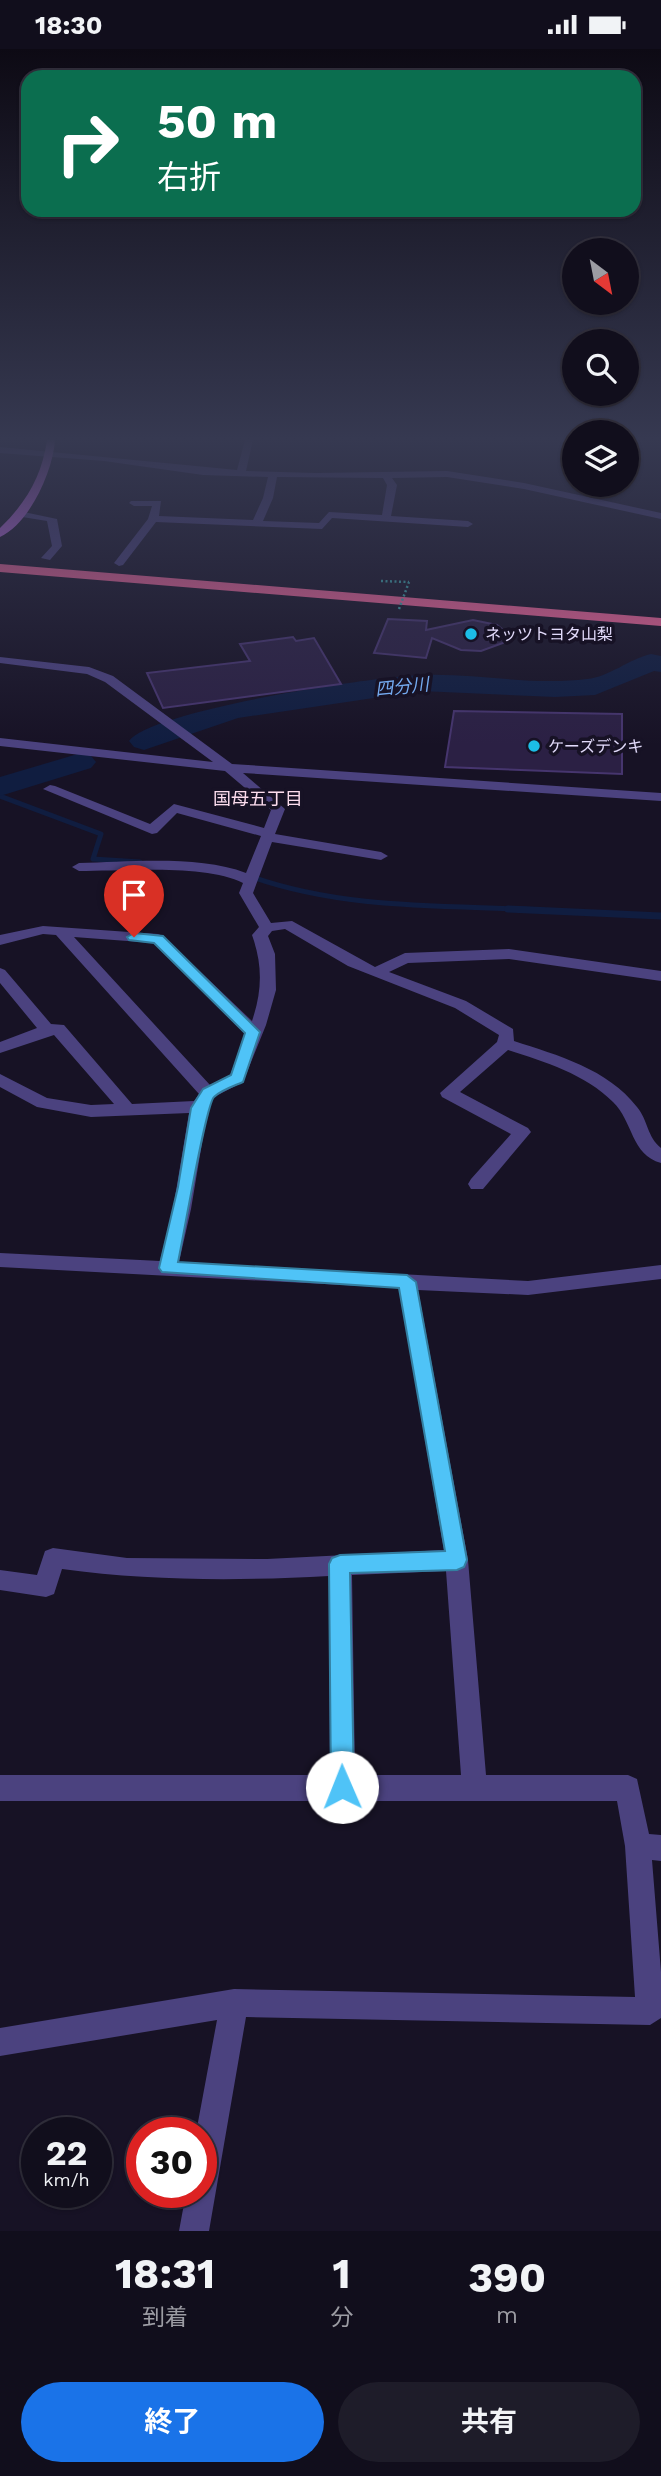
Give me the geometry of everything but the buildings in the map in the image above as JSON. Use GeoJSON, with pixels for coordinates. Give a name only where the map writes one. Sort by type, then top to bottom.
{"type":"FeatureCollection","features":[{"type":"Feature","properties":{"kind":"highway"},"geometry":{"type":"LineString","coordinates":[[40,557],[413,588],[479,603]]}},
{"type":"Feature","properties":{"kind":"highway"},"geometry":{"type":"LineString","coordinates":[[0,561],[479,603],[661,622]]}},
{"type":"Feature","properties":{"kind":"highway"},"geometry":{"type":"LineString","coordinates":[[0,568],[274,586]]}},
{"type":"Feature","properties":{"kind":"highway"},"geometry":{"type":"LineString","coordinates":[[0,574],[405,608],[479,603],[661,613]]}},
{"type":"Feature","properties":{"kind":"street"},"geometry":{"type":"LineString","coordinates":[[40,557],[57,547],[56,542]]}},
{"type":"Feature","properties":{"kind":"street"},"geometry":{"type":"LineString","coordinates":[[119,563],[135,542]]}},
{"type":"Feature","properties":{"kind":"street"},"geometry":{"type":"LineString","coordinates":[[0,660],[89,671],[109,679],[229,768],[278,809],[246,893],[247,900],[260,913],[267,928]]}},
{"type":"Feature","properties":{"kind":"street"},"geometry":{"type":"LineString","coordinates":[[0,742],[229,768],[661,797]]}},
{"type":"Feature","properties":{"kind":"street"},"geometry":{"type":"LineString","coordinates":[[50,789],[152,829],[174,808],[268,835],[381,856]]}},
{"type":"Feature","properties":{"kind":"street"},"geometry":{"type":"LineString","coordinates":[[79,867],[205,869],[245,876],[250,881]]}},
{"type":"Feature","properties":{"kind":"street"},"geometry":{"type":"LineString","coordinates":[[0,1080],[43,1103],[91,1111],[128,1110],[204,1100],[237,1078],[253,1032],[262,1021],[269,998],[266,947],[260,935],[267,928],[287,924],[375,973],[428,989],[484,1014],[507,1033],[505,1044],[448,1093],[522,1132],[477,1184]]}},
{"type":"Feature","properties":{"kind":"street"},"geometry":{"type":"LineString","coordinates":[[0,940],[43,930],[158,939],[253,1032]]}},
{"type":"Feature","properties":{"kind":"street"},"geometry":{"type":"LineString","coordinates":[[60,932],[204,1100]]}},
{"type":"Feature","properties":{"kind":"street"},"geometry":{"type":"LineString","coordinates":[[375,973],[405,958],[509,954],[661,976]]}},
{"type":"Feature","properties":{"kind":"street"},"geometry":{"type":"LineString","coordinates":[[0,973],[47,1030]]}},
{"type":"Feature","properties":{"kind":"street"},"geometry":{"type":"LineString","coordinates":[[0,1048],[58,1028],[128,1110]]}},
{"type":"Feature","properties":{"kind":"street"},"geometry":{"type":"LineString","coordinates":[[505,1044],[556,1060],[607,1087],[632,1111],[638,1136],[648,1150],[661,1157]]}},
{"type":"Feature","properties":{"kind":"street"},"geometry":{"type":"LineString","coordinates":[[168,1268],[204,1100]]}},
{"type":"Feature","properties":{"kind":"street"},"geometry":{"type":"LineString","coordinates":[[0,1260],[528,1288],[661,1272]]}},
{"type":"Feature","properties":{"kind":"street"},"geometry":{"type":"LineString","coordinates":[[407,1282],[457,1560],[474,1786]]}},
{"type":"Feature","properties":{"kind":"street"},"geometry":{"type":"LineString","coordinates":[[0,1580],[46,1587],[53,1558],[127,1568],[267,1569],[457,1560]]}},
{"type":"Feature","properties":{"kind":"street"},"geometry":{"type":"LineString","coordinates":[[340,1564],[342,1787]]}},
{"type":"Feature","properties":{"kind":"street"},"geometry":{"type":"LineString","coordinates":[[0,1788],[628,1788],[649,1847],[650,2011],[234,2003],[0,2042]]}},
{"type":"Feature","properties":{"kind":"street"},"geometry":{"type":"LineString","coordinates":[[214,2117],[234,2003]]}},
{"type":"Feature","properties":{"kind":"street"},"geometry":{"type":"LineString","coordinates":[[194,2231],[198,2208]]}},
{"type":"Feature","properties":{"kind":"path"},"geometry":{"type":"LineString","coordinates":[[381,581],[409,582],[399,609]]}},
{"type":"Feature","properties":{"kind":"waterway","name":"四分川"},"geometry":{"type":"LineString","coordinates":[[144,741],[182,725],[236,710],[421,683],[555,689],[595,687],[651,662],[661,664]]}},
{"type":"Feature","properties":{"kind":"waterway","name":"四分川"},"geometry":{"type":"LineString","coordinates":[[0,787],[81,762]]}},
{"type":"Feature","properties":{"kind":"waterway"},"geometry":{"type":"LineString","coordinates":[[0,796],[101,834],[93,859],[140,862]]}},
{"type":"Feature","properties":{"kind":"waterway"},"geometry":{"type":"LineString","coordinates":[[252,877],[287,888],[359,901],[543,910]]}},
{"type":"Feature","properties":{"kind":"waterway"},"geometry":{"type":"LineString","coordinates":[[508,909],[661,916]]}},
{"type":"Feature","properties":{"kind":"place","name":"ネッツトヨタ山梨"},"geometry":{"type":"Point","coordinates":[471,634]}},
{"type":"Feature","properties":{"kind":"place","name":"ケーズデンキ"},"geometry":{"type":"Point","coordinates":[534,746]}},
{"type":"Feature","properties":{"kind":"district","name":"国母五丁目"},"geometry":{"type":"Point","coordinates":[258,799]}},
{"type":"Feature","properties":{"kind":"route"},"geometry":{"type":"LineString","coordinates":[[134,937],[158,939],[253,1032],[237,1078],[208,1093],[199,1108],[182,1209],[168,1268],[407,1282],[457,1560],[340,1564],[342,1787]]}}]}
